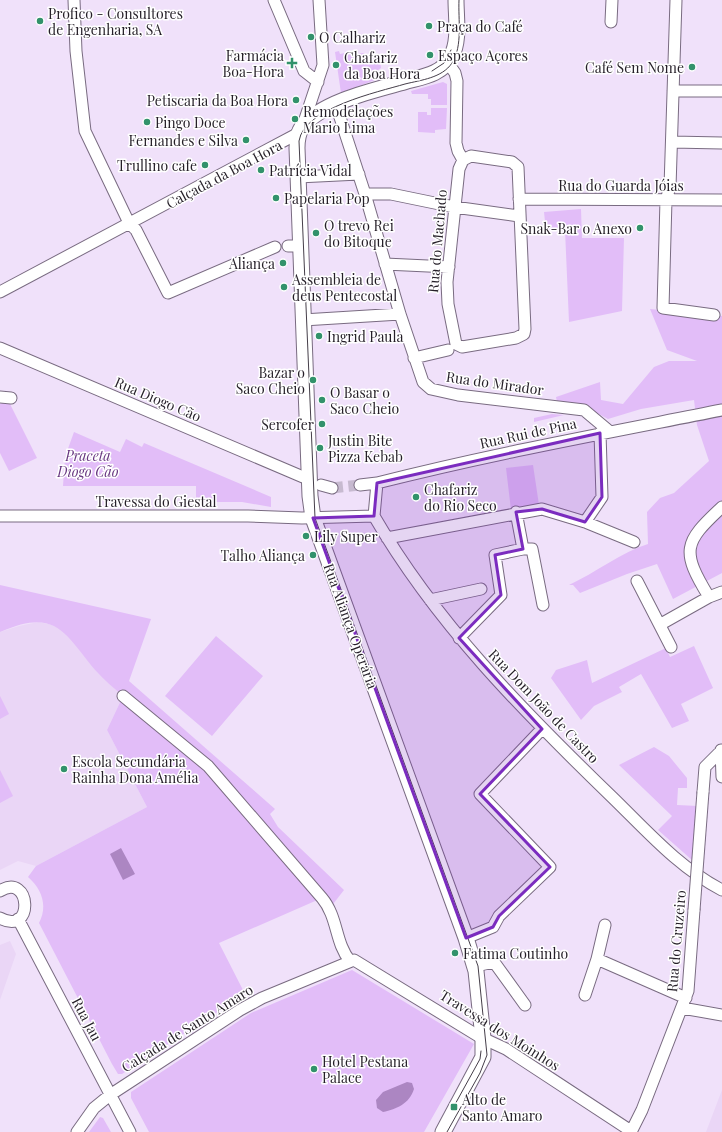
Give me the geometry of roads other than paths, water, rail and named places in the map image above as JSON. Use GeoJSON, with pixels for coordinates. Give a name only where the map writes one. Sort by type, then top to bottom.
{"type":"FeatureCollection","features":[{"type":"Feature","properties":{"kind":"street"},"geometry":{"type":"LineString","coordinates":[[74,0],[76,51],[85,131],[129,223],[136,230],[168,293],[275,247]]}},
{"type":"Feature","properties":{"kind":"street"},"geometry":{"type":"LineString","coordinates":[[274,0],[305,73],[318,82]]}},
{"type":"Feature","properties":{"kind":"street"},"geometry":{"type":"LineString","coordinates":[[302,128],[323,64],[319,0]]}},
{"type":"Feature","properties":{"kind":"street"},"geometry":{"type":"LineString","coordinates":[[365,194],[391,194],[454,207],[519,216],[519,171],[516,164],[512,162],[471,156],[463,160],[458,151],[456,143],[456,77],[448,63],[455,48],[456,0]]}},
{"type":"Feature","properties":{"kind":"street"},"geometry":{"type":"LineString","coordinates":[[612,0],[612,22]]}},
{"type":"Feature","properties":{"kind":"street"},"geometry":{"type":"LineString","coordinates":[[676,0],[672,142],[670,187],[666,200],[663,308],[714,315]]}},
{"type":"Feature","properties":{"kind":"street","name":"Calçada da Boa Hora"},"geometry":{"type":"LineString","coordinates":[[0,292],[288,140],[314,116],[336,105],[431,74],[442,69],[448,63]]}},
{"type":"Feature","properties":{"kind":"street"},"geometry":{"type":"LineString","coordinates":[[673,91],[722,91]]}},
{"type":"Feature","properties":{"kind":"street","name":"Rua do Mirador"},"geometry":{"type":"LineString","coordinates":[[336,105],[359,174],[400,314],[422,382],[431,389],[458,395],[584,410],[604,432]]}},
{"type":"Feature","properties":{"kind":"street","name":"Rua Aliança Operária"},"geometry":{"type":"LineString","coordinates":[[302,128],[297,142],[298,177],[294,246],[303,320],[310,496],[313,518],[475,966],[483,1038],[482,1061],[443,1132]]}},
{"type":"Feature","properties":{"kind":"street"},"geometry":{"type":"LineString","coordinates":[[672,142],[722,143]]}},
{"type":"Feature","properties":{"kind":"street","name":"Rua do Machado"},"geometry":{"type":"LineString","coordinates":[[463,160],[459,169],[454,207],[449,267],[448,304],[456,344],[459,347],[516,338],[524,334],[525,315],[519,216]]}},
{"type":"Feature","properties":{"kind":"street"},"geometry":{"type":"LineString","coordinates":[[298,177],[359,174]]}},
{"type":"Feature","properties":{"kind":"street","name":"Rua do Guarda Jóias"},"geometry":{"type":"LineString","coordinates":[[519,199],[722,200]]}},
{"type":"Feature","properties":{"kind":"street"},"geometry":{"type":"LineString","coordinates":[[385,264],[449,267]]}},
{"type":"Feature","properties":{"kind":"street"},"geometry":{"type":"LineString","coordinates":[[303,320],[400,314]]}},
{"type":"Feature","properties":{"kind":"street","name":"Rua Diogo Cão"},"geometry":{"type":"LineString","coordinates":[[0,348],[303,477]]}},
{"type":"Feature","properties":{"kind":"street"},"geometry":{"type":"LineString","coordinates":[[414,358],[448,350]]}},
{"type":"Feature","properties":{"kind":"street","name":"Rua Rui de Pina"},"geometry":{"type":"LineString","coordinates":[[360,485],[377,483],[453,464],[535,448],[604,432],[722,410]]}},
{"type":"Feature","properties":{"kind":"street"},"geometry":{"type":"LineString","coordinates":[[585,522],[602,497],[604,432]]}},
{"type":"Feature","properties":{"kind":"street"},"geometry":{"type":"LineString","coordinates":[[374,516],[377,483]]}},
{"type":"Feature","properties":{"kind":"street"},"geometry":{"type":"LineString","coordinates":[[321,485],[332,488]]}},
{"type":"Feature","properties":{"kind":"street"},"geometry":{"type":"LineString","coordinates":[[661,624],[718,597],[694,571],[690,550],[697,531],[722,507]]}},
{"type":"Feature","properties":{"kind":"street"},"geometry":{"type":"LineString","coordinates":[[387,538],[516,512],[542,509],[585,522],[634,542]]}},
{"type":"Feature","properties":{"kind":"street"},"geometry":{"type":"LineString","coordinates":[[516,512],[523,549]]}},
{"type":"Feature","properties":{"kind":"street","name":"Travessa do Giestal"},"geometry":{"type":"LineString","coordinates":[[0,516],[248,516],[313,518],[374,516]]}},
{"type":"Feature","properties":{"kind":"street","name":"Rua Dom João de Castro"},"geometry":{"type":"LineString","coordinates":[[374,516],[387,538],[430,600],[459,638],[542,728],[679,862],[722,890]]}},
{"type":"Feature","properties":{"kind":"street"},"geometry":{"type":"LineString","coordinates":[[459,638],[501,595],[494,554],[532,548],[543,604]]}},
{"type":"Feature","properties":{"kind":"street"},"geometry":{"type":"LineString","coordinates":[[637,581],[661,624],[671,647]]}},
{"type":"Feature","properties":{"kind":"street"},"geometry":{"type":"LineString","coordinates":[[430,600],[481,589]]}},
{"type":"Feature","properties":{"kind":"street"},"geometry":{"type":"LineString","coordinates":[[123,696],[208,766],[322,898],[330,908],[345,954],[350,961]]}},
{"type":"Feature","properties":{"kind":"street"},"geometry":{"type":"LineString","coordinates":[[466,938],[493,927],[499,916],[550,867],[480,794],[542,728]]}},
{"type":"Feature","properties":{"kind":"street"},"geometry":{"type":"LineString","coordinates":[[722,751],[722,776]]}},
{"type":"Feature","properties":{"kind":"street","name":"Rua do Cruzeiro"},"geometry":{"type":"LineString","coordinates":[[631,1132],[642,1110],[690,984],[705,767],[722,751]]}},
{"type":"Feature","properties":{"kind":"street"},"geometry":{"type":"LineString","coordinates":[[0,891],[13,888],[22,893],[26,907],[18,919],[9,921],[0,918]]}},
{"type":"Feature","properties":{"kind":"street","name":"Rua Jau"},"geometry":{"type":"LineString","coordinates":[[18,919],[130,1132]]}},
{"type":"Feature","properties":{"kind":"street"},"geometry":{"type":"LineString","coordinates":[[585,995],[597,959],[605,925]]}},
{"type":"Feature","properties":{"kind":"street"},"geometry":{"type":"LineString","coordinates":[[597,959],[684,1003],[722,1016]]}},
{"type":"Feature","properties":{"kind":"street","name":"Travessa dos Moinhos"},"geometry":{"type":"LineString","coordinates":[[350,961],[358,961],[483,1038],[506,1049],[631,1132]]}},
{"type":"Feature","properties":{"kind":"street","name":"Calçada de Santo Amaro"},"geometry":{"type":"LineString","coordinates":[[77,1132],[94,1108],[110,1095],[250,1003],[350,961]]}},
{"type":"Feature","properties":{"kind":"street"},"geometry":{"type":"LineString","coordinates":[[475,966],[494,962],[525,1005]]}},
{"type":"Feature","properties":{"kind":"tunnel"},"geometry":{"type":"LineString","coordinates":[[332,488],[360,485]]}},
{"type":"Feature","properties":{"kind":"tram line"},"geometry":{"type":"LineString","coordinates":[[447,1132],[480,1073],[487,1055],[478,966],[315,518],[299,141],[304,129],[314,119],[344,103],[405,84],[431,78],[448,68],[452,63],[458,49],[459,0]]}},
{"type":"Feature","properties":{"kind":"tram line"},"geometry":{"type":"LineString","coordinates":[[432,71],[444,63],[451,50]]}},
{"type":"Feature","properties":{"kind":"tram line"},"geometry":{"type":"LineString","coordinates":[[453,1108],[480,1059],[481,1051]]}},
{"type":"Feature","properties":{"kind":"place","name":"Profico - Consultores de Engenharia, SA"},"geometry":{"type":"Point","coordinates":[40,21]}},
{"type":"Feature","properties":{"kind":"place","name":"Praça do Café"},"geometry":{"type":"Point","coordinates":[429,26]}},
{"type":"Feature","properties":{"kind":"place","name":"O Calhariz"},"geometry":{"type":"Point","coordinates":[311,37]}},
{"type":"Feature","properties":{"kind":"place","name":"Espaço Açores"},"geometry":{"type":"Point","coordinates":[430,55]}},
{"type":"Feature","properties":{"kind":"place","name":"Farmácia Boa-Hora"},"geometry":{"type":"Point","coordinates":[292,63]}},
{"type":"Feature","properties":{"kind":"place","name":"Chafariz da Boa Hora"},"geometry":{"type":"Point","coordinates":[336,65]}},
{"type":"Feature","properties":{"kind":"place","name":"Café Sem Nome"},"geometry":{"type":"Point","coordinates":[692,67]}},
{"type":"Feature","properties":{"kind":"place","name":"Petiscaria da Boa Hora"},"geometry":{"type":"Point","coordinates":[296,100]}},
{"type":"Feature","properties":{"kind":"place","name":"Remodelações Mario Lima"},"geometry":{"type":"Point","coordinates":[295,119]}},
{"type":"Feature","properties":{"kind":"place","name":"Pingo Doce"},"geometry":{"type":"Point","coordinates":[147,122]}},
{"type":"Feature","properties":{"kind":"place","name":"Fernandes e Silva"},"geometry":{"type":"Point","coordinates":[246,140]}},
{"type":"Feature","properties":{"kind":"place","name":"Trullino cafe"},"geometry":{"type":"Point","coordinates":[205,165]}},
{"type":"Feature","properties":{"kind":"place","name":"Patrícia Vidal"},"geometry":{"type":"Point","coordinates":[261,170]}},
{"type":"Feature","properties":{"kind":"place","name":"Papelaria Pop"},"geometry":{"type":"Point","coordinates":[276,198]}},
{"type":"Feature","properties":{"kind":"place","name":"Snak-Bar o Anexo"},"geometry":{"type":"Point","coordinates":[640,228]}},
{"type":"Feature","properties":{"kind":"place","name":"O trevo Rei do Bitoque"},"geometry":{"type":"Point","coordinates":[316,233]}},
{"type":"Feature","properties":{"kind":"place","name":"Aliança"},"geometry":{"type":"Point","coordinates":[283,263]}},
{"type":"Feature","properties":{"kind":"place","name":"Assembleia de deus Pentecostal"},"geometry":{"type":"Point","coordinates":[284,287]}},
{"type":"Feature","properties":{"kind":"place","name":"Ingrid Paula"},"geometry":{"type":"Point","coordinates":[319,336]}},
{"type":"Feature","properties":{"kind":"place","name":"Bazar o Saco Cheio"},"geometry":{"type":"Point","coordinates":[313,380]}},
{"type":"Feature","properties":{"kind":"place","name":"O Basar o Saco Cheio"},"geometry":{"type":"Point","coordinates":[322,400]}},
{"type":"Feature","properties":{"kind":"place","name":"Sercofer"},"geometry":{"type":"Point","coordinates":[322,424]}},
{"type":"Feature","properties":{"kind":"place","name":"Justin Bite Pizza Kebab"},"geometry":{"type":"Point","coordinates":[320,448]}},
{"type":"Feature","properties":{"kind":"place","name":"Chafariz do Rio Seco"},"geometry":{"type":"Point","coordinates":[416,497]}},
{"type":"Feature","properties":{"kind":"place","name":"Lily Super"},"geometry":{"type":"Point","coordinates":[306,536]}},
{"type":"Feature","properties":{"kind":"place","name":"Talho Aliança"},"geometry":{"type":"Point","coordinates":[313,555]}},
{"type":"Feature","properties":{"kind":"place","name":"Escola Secundária Rainha Dona Amélia"},"geometry":{"type":"Point","coordinates":[64,769]}},
{"type":"Feature","properties":{"kind":"place","name":"Fatima Coutinho"},"geometry":{"type":"Point","coordinates":[455,953]}},
{"type":"Feature","properties":{"kind":"place","name":"Hotel Pestana Palace"},"geometry":{"type":"Point","coordinates":[314,1069]}},
{"type":"Feature","properties":{"kind":"place","name":"Alto de Santo Amaro"},"geometry":{"type":"Point","coordinates":[454,1107]}},
{"type":"Feature","properties":{"kind":"park label","name":"Praceta Diogo Cão"},"geometry":{"type":"Point","coordinates":[88,464]}}]}
